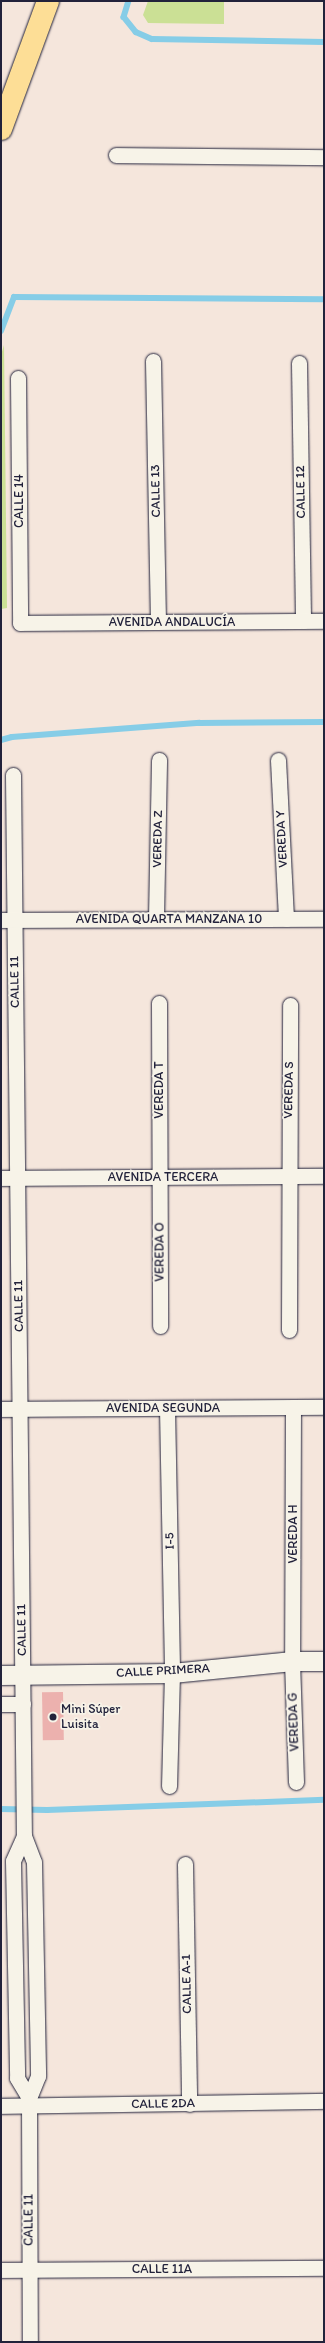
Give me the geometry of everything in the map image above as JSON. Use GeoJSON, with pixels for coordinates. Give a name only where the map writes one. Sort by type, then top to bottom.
{"type":"FeatureCollection","features":[{"type":"Feature","properties":{"kind":"highway"},"geometry":{"type":"LineString","coordinates":[[1,129],[48,1]]}},
{"type":"Feature","properties":{"kind":"street"},"geometry":{"type":"LineString","coordinates":[[116,154],[324,156]]}},
{"type":"Feature","properties":{"kind":"street","name":"CALLE 13"},"geometry":{"type":"LineString","coordinates":[[154,361],[158,622]]}},
{"type":"Feature","properties":{"kind":"street","name":"CALLE 12"},"geometry":{"type":"LineString","coordinates":[[299,363],[303,621]]}},
{"type":"Feature","properties":{"kind":"street","name":"CALLE 14"},"geometry":{"type":"LineString","coordinates":[[18,378],[20,623]]}},
{"type":"Feature","properties":{"kind":"street","name":"AVENIDA ANDALUCÍA"},"geometry":{"type":"LineString","coordinates":[[20,623],[324,621]]}},
{"type":"Feature","properties":{"kind":"street","name":"VEREDA Z"},"geometry":{"type":"LineString","coordinates":[[156,918],[159,760]]}},
{"type":"Feature","properties":{"kind":"street","name":"VEREDA Y"},"geometry":{"type":"LineString","coordinates":[[278,760],[286,919]]}},
{"type":"Feature","properties":{"kind":"street","name":"CALLE 11"},"geometry":{"type":"LineString","coordinates":[[13,775],[8,920],[17,1178],[24,1829],[34,1862],[38,2076],[29,2102],[30,2342]]}},
{"type":"Feature","properties":{"kind":"street","name":"AVENIDA QUARTA MANZANA 10"},"geometry":{"type":"LineString","coordinates":[[8,920],[156,918],[324,919]]}},
{"type":"Feature","properties":{"kind":"street","name":"VEREDA T"},"geometry":{"type":"LineString","coordinates":[[159,1003],[160,1177]]}},
{"type":"Feature","properties":{"kind":"street","name":"VEREDA S"},"geometry":{"type":"LineString","coordinates":[[289,1330],[288,1176],[290,1005]]}},
{"type":"Feature","properties":{"kind":"street","name":"AVENIDA TERCERA"},"geometry":{"type":"LineString","coordinates":[[1,1178],[324,1176]]}},
{"type":"Feature","properties":{"kind":"street","name":"VEREDA O"},"geometry":{"type":"LineString","coordinates":[[160,1177],[160,1326]]}},
{"type":"Feature","properties":{"kind":"street","name":"VEREDA H"},"geometry":{"type":"LineString","coordinates":[[292,1407],[292,1661]]}},
{"type":"Feature","properties":{"kind":"street","name":"AVENIDA SEGUNDA"},"geometry":{"type":"LineString","coordinates":[[1,1410],[324,1407]]}},
{"type":"Feature","properties":{"kind":"street","name":"I-5"},"geometry":{"type":"LineString","coordinates":[[167,1408],[172,1673],[168,1786]]}},
{"type":"Feature","properties":{"kind":"street","name":"CALLE PRIMERA"},"geometry":{"type":"LineString","coordinates":[[1,1675],[172,1673],[292,1661],[324,1661]]}},
{"type":"Feature","properties":{"kind":"street","name":"VEREDA G"},"geometry":{"type":"LineString","coordinates":[[292,1661],[296,1782]]}},
{"type":"Feature","properties":{"kind":"street"},"geometry":{"type":"LineString","coordinates":[[1,1704],[23,1704]]}},
{"type":"Feature","properties":{"kind":"street","name":"CALLE 11"},"geometry":{"type":"LineString","coordinates":[[24,1829],[13,1861],[17,2078],[29,2102]]}},
{"type":"Feature","properties":{"kind":"street","name":"CALLE A-1"},"geometry":{"type":"LineString","coordinates":[[185,1864],[189,2104]]}},
{"type":"Feature","properties":{"kind":"street"},"geometry":{"type":"LineString","coordinates":[[15,1963],[35,1962]]}},
{"type":"Feature","properties":{"kind":"street","name":"CALLE 2DA"},"geometry":{"type":"LineString","coordinates":[[1,2106],[29,2102],[189,2104],[324,2101]]}},
{"type":"Feature","properties":{"kind":"street","name":"CALLE 11A"},"geometry":{"type":"LineString","coordinates":[[1,2270],[324,2268]]}},
{"type":"Feature","properties":{"kind":"green space"},"geometry":{"type":"Polygon","coordinates":[[[148,1],[224,1],[224,24],[148,23],[143,15],[148,1]]]}},
{"type":"Feature","properties":{"kind":"green space"},"geometry":{"type":"Polygon","coordinates":[[[4,345],[7,608],[1,609],[1,355],[4,345]]]}},
{"type":"Feature","properties":{"kind":"building","name":"Mini Súper Luisita"},"geometry":{"type":"Polygon","coordinates":[[[42,1692],[63,1692],[64,1740],[43,1740],[42,1692]]]}},
{"type":"Feature","properties":{"kind":"waterway"},"geometry":{"type":"LineString","coordinates":[[129,1],[124,17],[136,32],[152,39],[324,42]]}},
{"type":"Feature","properties":{"kind":"waterway"},"geometry":{"type":"LineString","coordinates":[[1,331],[14,297],[324,299]]}},
{"type":"Feature","properties":{"kind":"waterway"},"geometry":{"type":"LineString","coordinates":[[1,740],[12,737],[199,723],[324,722]]}},
{"type":"Feature","properties":{"kind":"waterway"},"geometry":{"type":"LineString","coordinates":[[1,1809],[47,1810],[324,1800]]}},
{"type":"Feature","properties":{"kind":"place","name":"Mini Súper Luisita"},"geometry":{"type":"Point","coordinates":[53,1717]}}]}
